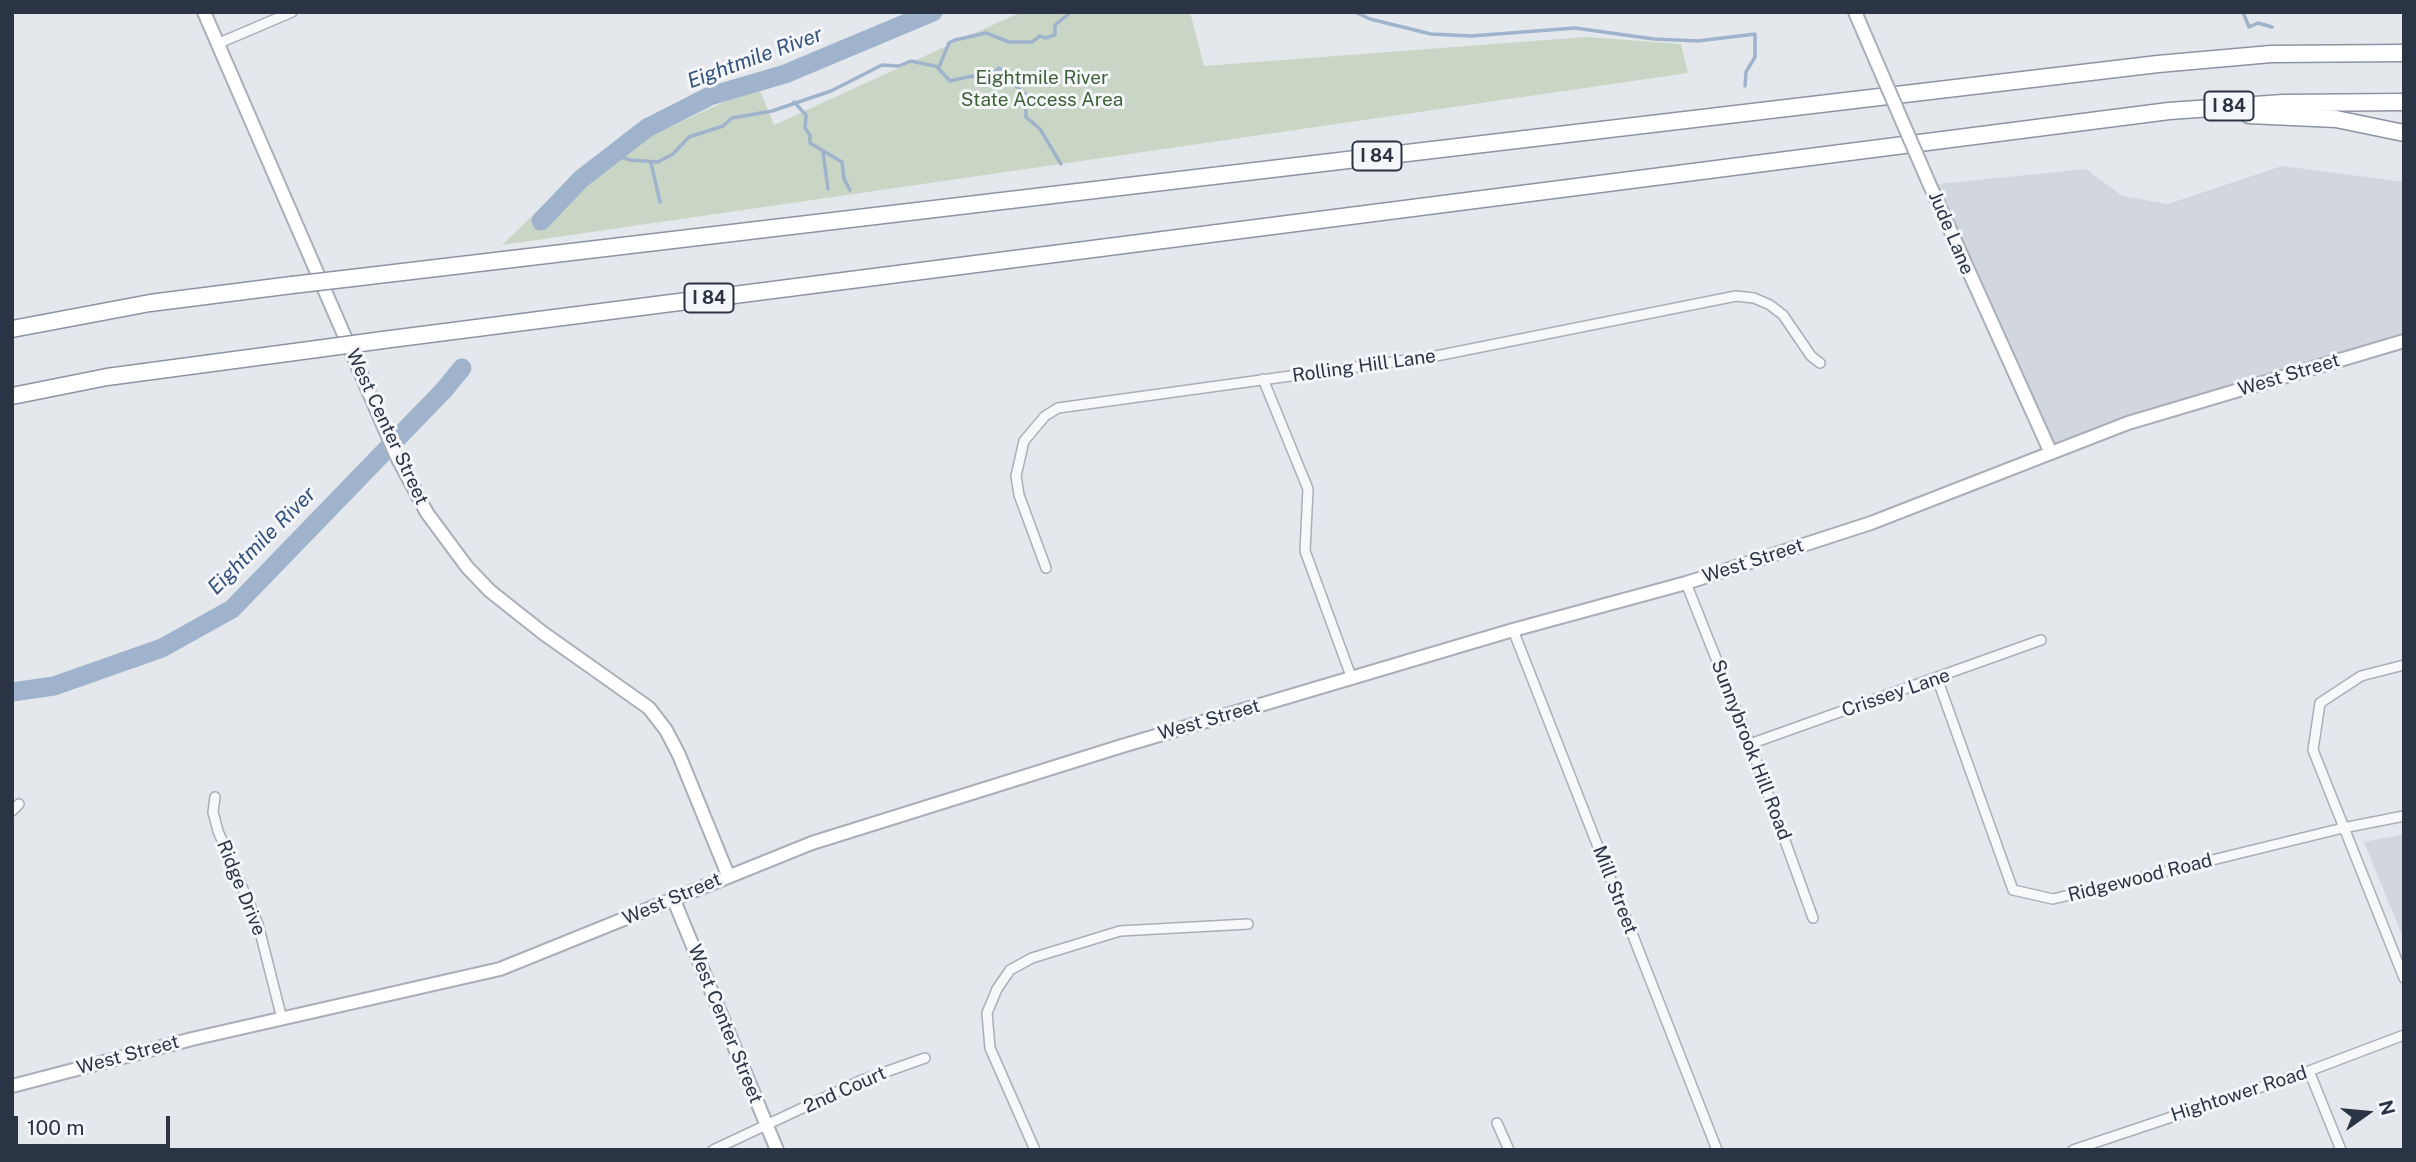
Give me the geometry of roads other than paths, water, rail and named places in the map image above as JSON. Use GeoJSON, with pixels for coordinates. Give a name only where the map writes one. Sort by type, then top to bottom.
{"type":"FeatureCollection","features":[{"type":"Feature","properties":{"kind":"highway","name":"I 84"},"geometry":{"type":"LineString","coordinates":[[12,329],[95,312],[292,285],[2158,64],[2271,54],[2404,53]]}},
{"type":"Feature","properties":{"kind":"highway","name":"I 84"},"geometry":{"type":"LineString","coordinates":[[12,396],[107,377],[383,340],[2054,125],[2226,106],[2404,102]]}},
{"type":"Feature","properties":{"kind":"highway"},"geometry":{"type":"LineString","coordinates":[[2054,125],[2290,115],[2336,119],[2404,133]]}},
{"type":"Feature","properties":{"kind":"main road","name":"West Center Street"},"geometry":{"type":"LineString","coordinates":[[204,12],[397,457],[427,513],[467,567],[490,591],[543,633],[626,689],[649,708],[666,730],[728,875]]}},
{"type":"Feature","properties":{"kind":"main road","name":"Jude Lane"},"geometry":{"type":"LineString","coordinates":[[1855,12],[2050,451]]}},
{"type":"Feature","properties":{"kind":"main road","name":"West Street"},"geometry":{"type":"LineString","coordinates":[[12,1086],[192,1039],[500,969],[812,843],[955,797],[1513,630],[1686,583],[1871,523],[2050,451],[2128,423],[2404,341]]}},
{"type":"Feature","properties":{"kind":"main road","name":"West Center Street"},"geometry":{"type":"LineString","coordinates":[[673,898],[777,1150]]}},
{"type":"Feature","properties":{"kind":"street"},"geometry":{"type":"LineString","coordinates":[[217,44],[292,12]]}},
{"type":"Feature","properties":{"kind":"street","name":"Rolling Hill Lane"},"geometry":{"type":"LineString","coordinates":[[1046,568],[1019,495],[1016,476],[1024,441],[1045,416],[1074,404],[1436,356],[1736,296],[1754,298],[1776,310],[1820,363]]}},
{"type":"Feature","properties":{"kind":"street"},"geometry":{"type":"LineString","coordinates":[[1264,379],[1306,481],[1309,504],[1305,551],[1352,679]]}},
{"type":"Feature","properties":{"kind":"street","name":"Sunnybrook Hill Road"},"geometry":{"type":"LineString","coordinates":[[1686,583],[1750,744],[1813,918]]}},
{"type":"Feature","properties":{"kind":"street","name":"Mill Street"},"geometry":{"type":"LineString","coordinates":[[1513,630],[1717,1150]]}},
{"type":"Feature","properties":{"kind":"street","name":"Crissey Lane"},"geometry":{"type":"LineString","coordinates":[[1750,744],[2041,640]]}},
{"type":"Feature","properties":{"kind":"street"},"geometry":{"type":"LineString","coordinates":[[2404,665],[2361,676],[2320,703],[2313,750],[2404,978]]}},
{"type":"Feature","properties":{"kind":"street","name":"Ridgewood Road"},"geometry":{"type":"LineString","coordinates":[[1937,678],[2013,891],[2053,899],[2343,828],[2404,816]]}},
{"type":"Feature","properties":{"kind":"street","name":"Ridge Drive"},"geometry":{"type":"LineString","coordinates":[[215,797],[213,812],[218,831],[258,924],[282,1019]]}},
{"type":"Feature","properties":{"kind":"street"},"geometry":{"type":"LineString","coordinates":[[1035,1150],[990,1048],[987,1013],[997,989],[1010,970],[1032,958],[1120,931],[1248,924]]}},
{"type":"Feature","properties":{"kind":"street","name":"Hightower Road"},"geometry":{"type":"LineString","coordinates":[[2073,1150],[2309,1071],[2404,1035]]}},
{"type":"Feature","properties":{"kind":"street","name":"2nd Court"},"geometry":{"type":"LineString","coordinates":[[713,1150],[860,1081],[925,1058]]}},
{"type":"Feature","properties":{"kind":"street"},"geometry":{"type":"LineString","coordinates":[[2309,1071],[2341,1150]]}},
{"type":"Feature","properties":{"kind":"street"},"geometry":{"type":"LineString","coordinates":[[1497,1123],[1509,1150]]}},
{"type":"Feature","properties":{"kind":"waterway","name":"Eightmile River"},"geometry":{"type":"LineString","coordinates":[[541,221],[581,179],[647,128],[710,96],[785,74],[933,12]]}},
{"type":"Feature","properties":{"kind":"waterway"},"geometry":{"type":"LineString","coordinates":[[613,154],[630,160],[658,162],[673,154],[689,137],[723,126],[732,118],[772,111],[831,91],[882,65],[899,66],[911,61],[939,67],[949,43],[955,40],[986,33],[1009,42],[1032,42],[1040,36],[1045,38],[1055,35],[1055,25],[1071,12]]}},
{"type":"Feature","properties":{"kind":"waterway"},"geometry":{"type":"LineString","coordinates":[[1355,12],[1370,19],[1431,34],[1471,36],[1575,28],[1654,39],[1698,41],[1755,34],[1755,57],[1746,72],[1745,86]]}},
{"type":"Feature","properties":{"kind":"waterway"},"geometry":{"type":"LineString","coordinates":[[2243,12],[2249,27],[2258,23],[2272,27]]}},
{"type":"Feature","properties":{"kind":"waterway"},"geometry":{"type":"LineString","coordinates":[[937,67],[950,81],[972,76],[986,80],[999,68],[1013,75],[1015,85],[1025,94],[1026,117],[1040,129],[1061,164]]}},
{"type":"Feature","properties":{"kind":"waterway"},"geometry":{"type":"LineString","coordinates":[[794,102],[806,115],[805,128],[810,135],[810,143],[842,162],[844,179],[850,190]]}},
{"type":"Feature","properties":{"kind":"waterway"},"geometry":{"type":"LineString","coordinates":[[823,152],[828,189]]}},
{"type":"Feature","properties":{"kind":"waterway"},"geometry":{"type":"LineString","coordinates":[[651,163],[660,202]]}},
{"type":"Feature","properties":{"kind":"waterway","name":"Eightmile River"},"geometry":{"type":"LineString","coordinates":[[12,692],[54,686],[162,648],[232,609],[444,390],[462,368]]}},
{"type":"Feature","properties":{"kind":"park label","name":"Eightmile River State Access Area"},"geometry":{"type":"Point","coordinates":[1042,89]}}]}
